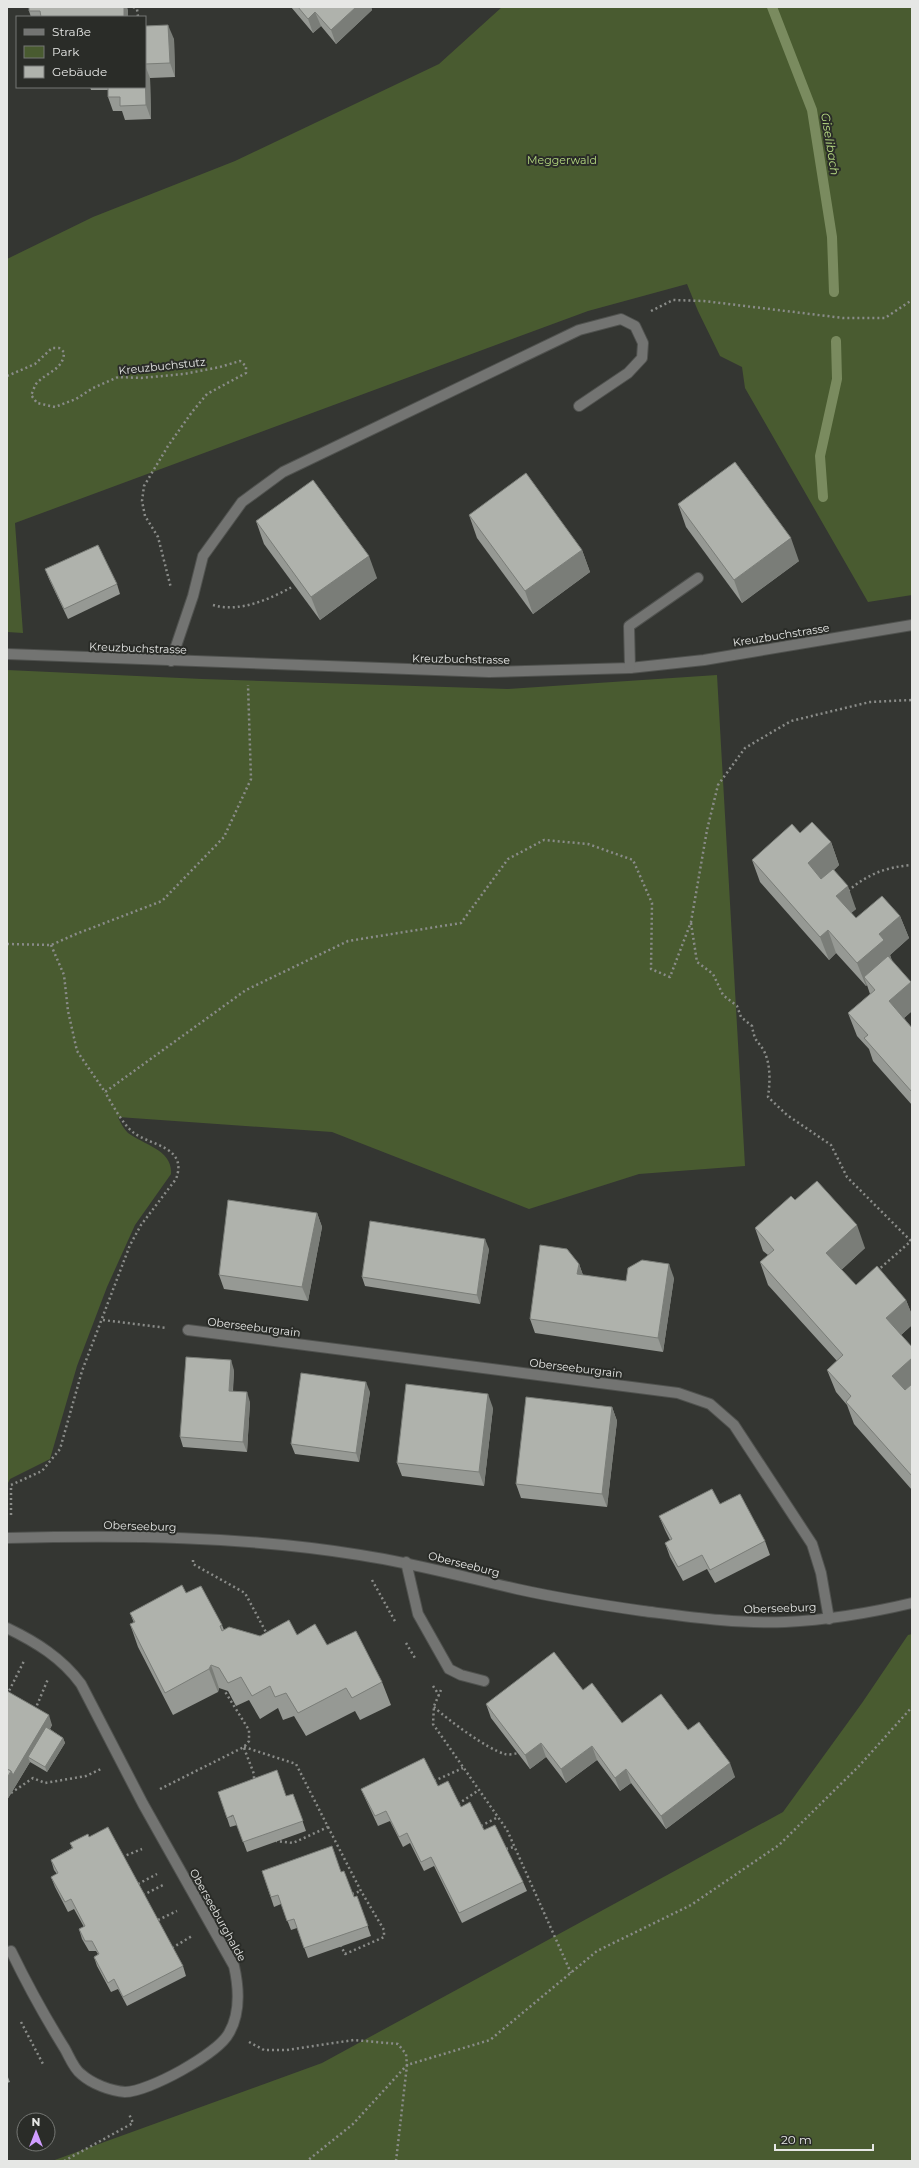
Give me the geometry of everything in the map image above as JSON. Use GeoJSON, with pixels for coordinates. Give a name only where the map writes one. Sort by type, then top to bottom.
{"type":"FeatureCollection","features":[{"type":"Feature","properties":{"kind":"street"},"geometry":{"type":"LineString","coordinates":[[171,662],[193,596],[203,556],[242,502],[283,472],[579,330],[621,319],[635,326],[643,343],[642,358],[628,373],[579,406]]}},
{"type":"Feature","properties":{"kind":"street"},"geometry":{"type":"LineString","coordinates":[[630,668],[629,626],[698,578]]}},
{"type":"Feature","properties":{"kind":"street","name":"Kreuzbuchstrasse"},"geometry":{"type":"LineString","coordinates":[[7,654],[171,662],[489,672],[630,668],[704,660],[912,625]]}},
{"type":"Feature","properties":{"kind":"street","name":"Oberseeburgrain"},"geometry":{"type":"LineString","coordinates":[[188,1330],[678,1393],[710,1404],[734,1426],[812,1544],[821,1573],[829,1619]]}},
{"type":"Feature","properties":{"kind":"street","name":"Oberseeburg"},"geometry":{"type":"LineString","coordinates":[[7,1538],[122,1536],[257,1542],[302,1546],[406,1562],[518,1589],[674,1615],[737,1622],[784,1622],[829,1619],[875,1612],[912,1603]]}},
{"type":"Feature","properties":{"kind":"street"},"geometry":{"type":"LineString","coordinates":[[406,1562],[418,1614],[449,1669],[461,1675],[484,1681]]}},
{"type":"Feature","properties":{"kind":"street","name":"Oberseeburghalde"},"geometry":{"type":"LineString","coordinates":[[7,1628],[48,1650],[74,1674],[81,1684],[143,1804],[234,1966],[238,1986],[238,2004],[229,2034]]}},
{"type":"Feature","properties":{"kind":"street"},"geometry":{"type":"LineString","coordinates":[[11,1950],[38,2004],[80,2074],[102,2087],[125,2092],[141,2090],[197,2061],[229,2034]]}},
{"type":"Feature","properties":{"kind":"path"},"geometry":{"type":"LineString","coordinates":[[133,7],[137,9],[138,16]]}},
{"type":"Feature","properties":{"kind":"path"},"geometry":{"type":"LineString","coordinates":[[627,323],[674,300],[704,301],[865,319],[885,318],[912,300]]}},
{"type":"Feature","properties":{"kind":"path","name":"Kreuzbuchstutz"},"geometry":{"type":"LineString","coordinates":[[7,376],[36,364],[52,348],[58,348],[64,352],[64,360],[58,368],[37,384],[31,395],[37,403],[55,407],[76,399],[93,388],[118,378],[140,378],[184,374],[220,367],[240,361],[246,366],[246,373],[207,394],[192,412],[144,486],[142,501],[145,516],[158,537],[172,589]]}},
{"type":"Feature","properties":{"kind":"path"},"geometry":{"type":"LineString","coordinates":[[217,606],[228,609],[255,603],[292,586]]}},
{"type":"Feature","properties":{"kind":"path"},"geometry":{"type":"LineString","coordinates":[[7,944],[51,946],[76,934],[162,902],[224,837],[251,779],[248,680]]}},
{"type":"Feature","properties":{"kind":"path"},"geometry":{"type":"LineString","coordinates":[[104,1092],[246,990],[348,941],[461,923],[508,859],[544,840],[588,844],[633,860],[652,903],[651,969],[670,977],[691,922],[707,830],[718,785],[745,748],[792,721],[870,702],[912,700]]}},
{"type":"Feature","properties":{"kind":"path"},"geometry":{"type":"LineString","coordinates":[[843,894],[864,878],[891,867],[912,865]]}},
{"type":"Feature","properties":{"kind":"path"},"geometry":{"type":"LineString","coordinates":[[691,922],[697,962],[713,974],[723,995],[737,1006],[741,1017],[752,1026],[754,1040],[764,1051],[770,1080],[768,1098],[787,1115],[831,1145],[847,1177],[912,1242],[873,1275]]}},
{"type":"Feature","properties":{"kind":"path"},"geometry":{"type":"LineString","coordinates":[[11,1515],[11,1485],[42,1471],[60,1449],[82,1371],[103,1320],[130,1245],[141,1225],[176,1180],[178,1165],[172,1152],[133,1133],[77,1051],[68,1011],[64,975],[51,946]]}},
{"type":"Feature","properties":{"kind":"path"},"geometry":{"type":"LineString","coordinates":[[103,1320],[188,1330]]}},
{"type":"Feature","properties":{"kind":"path"},"geometry":{"type":"LineString","coordinates":[[194,1557],[193,1564],[245,1593],[270,1640]]}},
{"type":"Feature","properties":{"kind":"path"},"geometry":{"type":"LineString","coordinates":[[7,1695],[26,1659]]}},
{"type":"Feature","properties":{"kind":"path"},"geometry":{"type":"LineString","coordinates":[[449,1669],[434,1706],[433,1724],[507,1830],[571,1973]]}},
{"type":"Feature","properties":{"kind":"path"},"geometry":{"type":"LineString","coordinates":[[33,1714],[50,1674]]}},
{"type":"Feature","properties":{"kind":"path"},"geometry":{"type":"LineString","coordinates":[[158,1790],[244,1747],[248,1741],[248,1730],[224,1690]]}},
{"type":"Feature","properties":{"kind":"path"},"geometry":{"type":"LineString","coordinates":[[434,1706],[446,1718],[490,1746],[506,1754],[518,1753]]}},
{"type":"Feature","properties":{"kind":"path"},"geometry":{"type":"LineString","coordinates":[[307,2161],[353,2124],[407,2065],[490,2040],[597,1951],[691,1906],[779,1845],[860,1765],[912,1707]]}},
{"type":"Feature","properties":{"kind":"path"},"geometry":{"type":"LineString","coordinates":[[244,1747],[254,1774],[254,1789]]}},
{"type":"Feature","properties":{"kind":"path"},"geometry":{"type":"LineString","coordinates":[[244,1747],[296,1764],[361,1891],[384,1930],[384,1938],[345,1954],[341,1946]]}},
{"type":"Feature","properties":{"kind":"path"},"geometry":{"type":"LineString","coordinates":[[11,1792],[32,1778],[45,1783],[86,1776],[106,1765]]}},
{"type":"Feature","properties":{"kind":"path"},"geometry":{"type":"LineString","coordinates":[[434,1781],[463,1768]]}},
{"type":"Feature","properties":{"kind":"path"},"geometry":{"type":"LineString","coordinates":[[458,1804],[479,1790]]}},
{"type":"Feature","properties":{"kind":"path"},"geometry":{"type":"LineString","coordinates":[[481,1826],[498,1817]]}},
{"type":"Feature","properties":{"kind":"path"},"geometry":{"type":"LineString","coordinates":[[276,1841],[293,1843],[328,1827]]}},
{"type":"Feature","properties":{"kind":"path"},"geometry":{"type":"LineString","coordinates":[[122,1857],[148,1846]]}},
{"type":"Feature","properties":{"kind":"path"},"geometry":{"type":"LineString","coordinates":[[331,1848],[338,1846]]}},
{"type":"Feature","properties":{"kind":"path"},"geometry":{"type":"LineString","coordinates":[[506,1849],[514,1847]]}},
{"type":"Feature","properties":{"kind":"path"},"geometry":{"type":"LineString","coordinates":[[138,1884],[162,1871]]}},
{"type":"Feature","properties":{"kind":"path"},"geometry":{"type":"LineString","coordinates":[[519,1876],[526,1872]]}},
{"type":"Feature","properties":{"kind":"path"},"geometry":{"type":"LineString","coordinates":[[144,1895],[168,1882]]}},
{"type":"Feature","properties":{"kind":"path"},"geometry":{"type":"LineString","coordinates":[[352,1894],[361,1891]]}},
{"type":"Feature","properties":{"kind":"path"},"geometry":{"type":"LineString","coordinates":[[158,1920],[182,1908]]}},
{"type":"Feature","properties":{"kind":"path"},"geometry":{"type":"LineString","coordinates":[[172,1948],[196,1934]]}},
{"type":"Feature","properties":{"kind":"path"},"geometry":{"type":"LineString","coordinates":[[18,2018],[44,2066]]}},
{"type":"Feature","properties":{"kind":"path"},"geometry":{"type":"LineString","coordinates":[[229,2034],[264,2050],[287,2050],[354,2040],[398,2044],[406,2054],[407,2065],[396,2161]]}},
{"type":"Feature","properties":{"kind":"path"},"geometry":{"type":"LineString","coordinates":[[64,2161],[134,2123],[128,2110],[125,2092]]}},
{"type":"Feature","properties":{"kind":"green space","name":"Meggerwald"},"geometry":{"type":"Polygon","coordinates":[[[502,7],[912,7],[912,595],[868,602],[745,388],[742,367],[720,356],[698,311],[687,284],[588,311],[15,523],[23,633],[7,632],[7,259],[93,217],[235,161],[439,64],[502,7]]]}},
{"type":"Feature","properties":{"kind":"green space"},"geometry":{"type":"Polygon","coordinates":[[[7,670],[202,679],[508,689],[717,675],[745,1166],[639,1174],[529,1209],[332,1132],[118,1117],[128,1133],[156,1149],[167,1159],[171,1174],[135,1225],[107,1287],[77,1366],[50,1459],[10,1479],[7,1485],[7,670]]]}},
{"type":"Feature","properties":{"kind":"green space"},"geometry":{"type":"Polygon","coordinates":[[[912,1634],[912,2161],[52,2161],[322,2063],[783,1812],[862,1703],[908,1635],[912,1634]]]}},
{"type":"Feature","properties":{"kind":"building"},"geometry":{"type":"Polygon","coordinates":[[[29,7],[124,7],[124,16],[41,16],[40,11],[29,11],[29,7]]]}},
{"type":"Feature","properties":{"kind":"building"},"geometry":{"type":"Polygon","coordinates":[[[298,7],[356,7],[331,30],[315,12],[308,19],[298,7]]]}},
{"type":"Feature","properties":{"kind":"building"},"geometry":{"type":"Polygon","coordinates":[[[168,25],[170,63],[146,64],[146,26],[168,25]]]}},
{"type":"Feature","properties":{"kind":"building"},"geometry":{"type":"Polygon","coordinates":[[[108,88],[145,88],[146,105],[120,106],[120,97],[108,97],[108,88]]]}},
{"type":"Feature","properties":{"kind":"building"},"geometry":{"type":"Polygon","coordinates":[[[735,462],[791,538],[734,580],[678,504],[735,462]]]}},
{"type":"Feature","properties":{"kind":"building"},"geometry":{"type":"Polygon","coordinates":[[[526,473],[582,550],[525,591],[469,515],[526,473]]]}},
{"type":"Feature","properties":{"kind":"building"},"geometry":{"type":"Polygon","coordinates":[[[313,480],[369,556],[311,597],[256,521],[313,480]]]}},
{"type":"Feature","properties":{"kind":"building"},"geometry":{"type":"Polygon","coordinates":[[[98,545],[117,584],[64,609],[45,569],[98,545]]]}},
{"type":"Feature","properties":{"kind":"building"},"geometry":{"type":"Polygon","coordinates":[[[812,822],[831,842],[808,863],[821,879],[833,869],[848,886],[836,896],[856,918],[882,896],[900,916],[879,934],[884,940],[857,963],[828,930],[820,937],[752,860],[792,824],[800,833],[812,822]]]}},
{"type":"Feature","properties":{"kind":"building"},"geometry":{"type":"Polygon","coordinates":[[[888,956],[911,982],[889,1001],[912,1028],[912,1092],[864,1038],[868,1035],[848,1013],[875,990],[864,977],[888,956]]]}},
{"type":"Feature","properties":{"kind":"building"},"geometry":{"type":"Polygon","coordinates":[[[817,1181],[857,1225],[826,1253],[856,1285],[877,1266],[906,1300],[886,1318],[912,1347],[912,1358],[892,1376],[905,1390],[912,1384],[912,1476],[846,1402],[851,1396],[827,1370],[843,1355],[760,1262],[774,1250],[755,1228],[791,1196],[795,1200],[817,1181]]]}},
{"type":"Feature","properties":{"kind":"building"},"geometry":{"type":"Polygon","coordinates":[[[228,1200],[317,1213],[302,1287],[219,1275],[228,1200]]]}},
{"type":"Feature","properties":{"kind":"building"},"geometry":{"type":"Polygon","coordinates":[[[370,1221],[485,1239],[477,1295],[362,1277],[370,1221]]]}},
{"type":"Feature","properties":{"kind":"building"},"geometry":{"type":"Polygon","coordinates":[[[540,1245],[567,1249],[579,1264],[577,1274],[626,1281],[628,1268],[642,1260],[669,1264],[658,1338],[530,1319],[540,1245]]]}},
{"type":"Feature","properties":{"kind":"building"},"geometry":{"type":"Polygon","coordinates":[[[186,1357],[231,1360],[229,1391],[247,1392],[243,1442],[180,1437],[186,1357]]]}},
{"type":"Feature","properties":{"kind":"building"},"geometry":{"type":"Polygon","coordinates":[[[301,1373],[366,1382],[356,1453],[291,1444],[301,1373]]]}},
{"type":"Feature","properties":{"kind":"building"},"geometry":{"type":"Polygon","coordinates":[[[406,1384],[488,1394],[479,1472],[397,1463],[406,1384]]]}},
{"type":"Feature","properties":{"kind":"building"},"geometry":{"type":"Polygon","coordinates":[[[526,1397],[612,1407],[602,1494],[516,1484],[526,1397]]]}},
{"type":"Feature","properties":{"kind":"building"},"geometry":{"type":"Polygon","coordinates":[[[712,1489],[720,1504],[740,1494],[765,1541],[710,1570],[702,1555],[678,1567],[665,1543],[672,1539],[659,1516],[712,1489]]]}},
{"type":"Feature","properties":{"kind":"building"},"geometry":{"type":"Polygon","coordinates":[[[182,1585],[186,1593],[201,1586],[222,1625],[220,1626],[222,1631],[229,1627],[260,1636],[289,1620],[297,1635],[315,1624],[327,1645],[356,1631],[382,1682],[352,1698],[346,1688],[298,1713],[286,1693],[275,1697],[270,1686],[252,1696],[241,1677],[228,1683],[219,1668],[211,1665],[209,1669],[165,1693],[130,1624],[135,1622],[130,1613],[182,1585]]]}},
{"type":"Feature","properties":{"kind":"building"},"geometry":{"type":"Polygon","coordinates":[[[554,1652],[583,1690],[592,1683],[622,1723],[661,1694],[688,1730],[699,1722],[730,1763],[661,1816],[626,1769],[615,1778],[592,1746],[561,1769],[541,1743],[525,1755],[486,1704],[554,1652]]]}},
{"type":"Feature","properties":{"kind":"building"},"geometry":{"type":"Polygon","coordinates":[[[7,1691],[49,1715],[13,1775],[11,1771],[7,1769],[7,1691]]]}},
{"type":"Feature","properties":{"kind":"building"},"geometry":{"type":"Polygon","coordinates":[[[46,1727],[63,1738],[45,1767],[28,1757],[46,1727]]]}},
{"type":"Feature","properties":{"kind":"building"},"geometry":{"type":"Polygon","coordinates":[[[424,1758],[438,1786],[448,1781],[461,1807],[470,1802],[484,1830],[495,1825],[523,1882],[459,1913],[431,1857],[421,1862],[407,1833],[399,1837],[386,1811],[375,1816],[361,1789],[424,1758]]]}},
{"type":"Feature","properties":{"kind":"building"},"geometry":{"type":"Polygon","coordinates":[[[7,1769],[11,1771],[7,1778],[7,1769]]]}},
{"type":"Feature","properties":{"kind":"building"},"geometry":{"type":"Polygon","coordinates":[[[277,1770],[286,1796],[293,1794],[303,1821],[243,1842],[233,1815],[227,1818],[218,1792],[277,1770]]]}},
{"type":"Feature","properties":{"kind":"building"},"geometry":{"type":"Polygon","coordinates":[[[108,1827],[183,1966],[123,1997],[114,1979],[108,1983],[94,1957],[99,1954],[92,1941],[85,1941],[79,1929],[85,1926],[71,1899],[65,1902],[51,1877],[58,1873],[51,1860],[73,1848],[70,1843],[88,1834],[89,1837],[108,1827]]]}},
{"type":"Feature","properties":{"kind":"building"},"geometry":{"type":"Polygon","coordinates":[[[332,1846],[341,1872],[344,1871],[354,1897],[357,1896],[368,1926],[304,1948],[294,1919],[287,1921],[278,1895],[271,1897],[262,1871],[332,1846]]]}},
{"type":"Feature","properties":{"kind":"waterway","name":"Giselibach"},"geometry":{"type":"LineString","coordinates":[[772,7],[812,110],[832,237],[834,292]]}},
{"type":"Feature","properties":{"kind":"waterway","name":"Giselibach"},"geometry":{"type":"LineString","coordinates":[[823,497],[820,456],[837,379],[836,341]]}}]}
